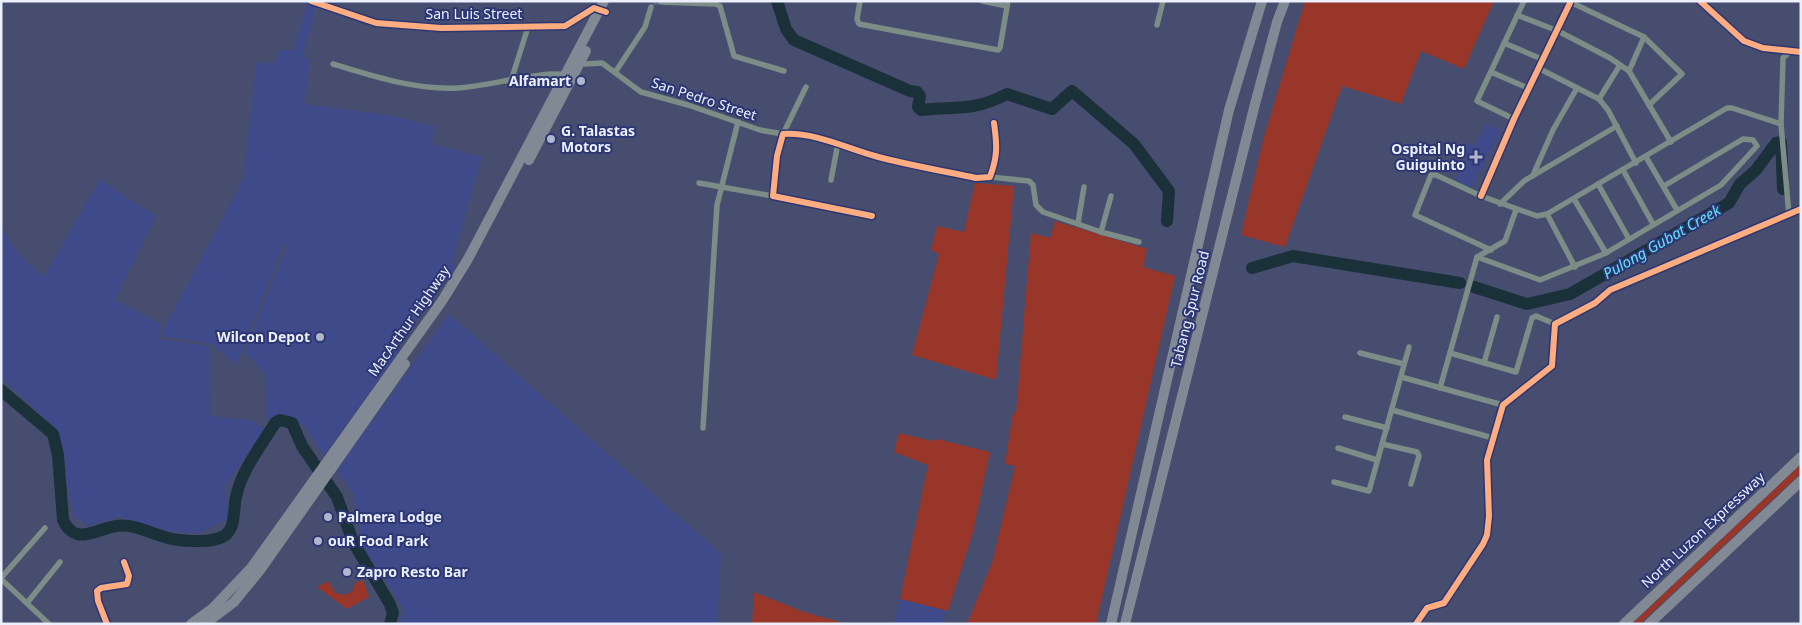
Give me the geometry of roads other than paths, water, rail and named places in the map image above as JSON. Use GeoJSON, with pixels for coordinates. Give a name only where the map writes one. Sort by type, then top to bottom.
{"type":"FeatureCollection","features":[{"type":"Feature","properties":{"kind":"highway","name":"MacArthur Highway"},"geometry":{"type":"LineString","coordinates":[[191,624],[213,608],[239,583],[334,458],[474,262],[568,76],[578,60],[603,7],[611,1]]}},
{"type":"Feature","properties":{"kind":"highway","name":"Tabang Spur Road"},"geometry":{"type":"LineString","coordinates":[[1111,624],[1229,110],[1262,1]]}},
{"type":"Feature","properties":{"kind":"highway","name":"Tabang Spur Road"},"geometry":{"type":"LineString","coordinates":[[1125,624],[1255,104],[1277,22],[1285,1]]}},
{"type":"Feature","properties":{"kind":"highway","name":"North Luzon Expressway"},"geometry":{"type":"LineString","coordinates":[[1624,624],[1801,457]]}},
{"type":"Feature","properties":{"kind":"highway","name":"MacArthur Highway"},"geometry":{"type":"LineString","coordinates":[[205,624],[234,602],[247,588],[319,478]]}},
{"type":"Feature","properties":{"kind":"highway"},"geometry":{"type":"LineString","coordinates":[[1649,624],[1801,480]]}},
{"type":"Feature","properties":{"kind":"street","name":"San Luis Street"},"geometry":{"type":"LineString","coordinates":[[311,1],[376,23],[398,26],[565,26],[594,8],[603,7]]}},
{"type":"Feature","properties":{"kind":"street"},"geometry":{"type":"LineString","coordinates":[[860,1],[857,19],[859,24],[998,50],[1000,48],[1007,4],[982,1]]}},
{"type":"Feature","properties":{"kind":"street"},"geometry":{"type":"LineString","coordinates":[[1157,25],[1163,1]]}},
{"type":"Feature","properties":{"kind":"street"},"geometry":{"type":"LineString","coordinates":[[1514,119],[1477,101],[1524,1]]}},
{"type":"Feature","properties":{"kind":"street"},"geometry":{"type":"LineString","coordinates":[[1700,1],[1744,41],[1763,48],[1801,52]]}},
{"type":"Feature","properties":{"kind":"street"},"geometry":{"type":"LineString","coordinates":[[661,2],[715,4],[720,6],[734,56],[784,71]]}},
{"type":"Feature","properties":{"kind":"street"},"geometry":{"type":"LineString","coordinates":[[1481,196],[1514,119],[1558,31],[1569,2],[1644,37],[1682,74],[1649,105]]}},
{"type":"Feature","properties":{"kind":"street"},"geometry":{"type":"LineString","coordinates":[[616,72],[645,27],[652,7]]}},
{"type":"Feature","properties":{"kind":"street"},"geometry":{"type":"LineString","coordinates":[[1517,15],[1558,31],[1629,71],[1671,142]]}},
{"type":"Feature","properties":{"kind":"street"},"geometry":{"type":"LineString","coordinates":[[511,81],[528,27]]}},
{"type":"Feature","properties":{"kind":"street"},"geometry":{"type":"LineString","coordinates":[[1629,71],[1644,37]]}},
{"type":"Feature","properties":{"kind":"street"},"geometry":{"type":"LineString","coordinates":[[1504,43],[1544,60]]}},
{"type":"Feature","properties":{"kind":"street"},"geometry":{"type":"LineString","coordinates":[[1789,215],[1781,124],[1783,58],[1791,51]]}},
{"type":"Feature","properties":{"kind":"street","name":"San Pedro Street"},"geometry":{"type":"LineString","coordinates":[[578,60],[585,64],[602,63],[641,92],[760,130],[783,134],[796,133],[838,143],[877,157],[976,178],[990,177],[1028,181],[1033,185],[1036,204],[1042,212],[1078,223]]}},
{"type":"Feature","properties":{"kind":"street"},"geometry":{"type":"LineString","coordinates":[[333,64],[378,78],[455,88],[548,75],[568,76]]}},
{"type":"Feature","properties":{"kind":"street"},"geometry":{"type":"LineString","coordinates":[[1599,98],[1620,65]]}},
{"type":"Feature","properties":{"kind":"street"},"geometry":{"type":"LineString","coordinates":[[1540,69],[1599,98],[1608,110],[1636,163]]}},
{"type":"Feature","properties":{"kind":"street"},"geometry":{"type":"LineString","coordinates":[[1491,72],[1530,89]]}},
{"type":"Feature","properties":{"kind":"street"},"geometry":{"type":"LineString","coordinates":[[772,196],[777,156],[783,134],[806,87]]}},
{"type":"Feature","properties":{"kind":"street"},"geometry":{"type":"LineString","coordinates":[[1532,176],[1553,130],[1577,88]]}},
{"type":"Feature","properties":{"kind":"street"},"geometry":{"type":"LineString","coordinates":[[1491,250],[1415,214],[1431,175],[1436,174],[1500,204],[1537,216],[1547,214],[1574,199],[1727,108],[1781,124]]}},
{"type":"Feature","properties":{"kind":"street"},"geometry":{"type":"LineString","coordinates":[[703,428],[714,236],[722,186],[738,122]]}},
{"type":"Feature","properties":{"kind":"street"},"geometry":{"type":"LineString","coordinates":[[990,177],[998,151],[994,123]]}},
{"type":"Feature","properties":{"kind":"street"},"geometry":{"type":"LineString","coordinates":[[1500,204],[1516,186],[1617,126]]}},
{"type":"Feature","properties":{"kind":"street"},"geometry":{"type":"LineString","coordinates":[[1477,256],[1540,280],[1575,267],[1606,253],[1721,185],[1757,146],[1753,140],[1743,139],[1664,186]]}},
{"type":"Feature","properties":{"kind":"street"},"geometry":{"type":"LineString","coordinates":[[832,180],[838,143]]}},
{"type":"Feature","properties":{"kind":"street"},"geometry":{"type":"LineString","coordinates":[[1646,157],[1677,210]]}},
{"type":"Feature","properties":{"kind":"street"},"geometry":{"type":"LineString","coordinates":[[1623,170],[1653,224]]}},
{"type":"Feature","properties":{"kind":"street"},"geometry":{"type":"LineString","coordinates":[[699,183],[872,216]]}},
{"type":"Feature","properties":{"kind":"street"},"geometry":{"type":"LineString","coordinates":[[1598,184],[1629,239]]}},
{"type":"Feature","properties":{"kind":"street"},"geometry":{"type":"LineString","coordinates":[[1084,187],[1078,223],[1101,232],[1139,242]]}},
{"type":"Feature","properties":{"kind":"street"},"geometry":{"type":"LineString","coordinates":[[1101,232],[1111,196]]}},
{"type":"Feature","properties":{"kind":"street"},"geometry":{"type":"LineString","coordinates":[[1574,199],[1606,253]]}},
{"type":"Feature","properties":{"kind":"street"},"geometry":{"type":"LineString","coordinates":[[1555,324],[1595,303],[1610,290],[1801,209]]}},
{"type":"Feature","properties":{"kind":"street"},"geometry":{"type":"LineString","coordinates":[[1477,256],[1506,241],[1516,210]]}},
{"type":"Feature","properties":{"kind":"street"},"geometry":{"type":"LineString","coordinates":[[1547,214],[1575,267]]}},
{"type":"Feature","properties":{"kind":"street"},"geometry":{"type":"LineString","coordinates":[[1440,388],[1477,256]]}},
{"type":"Feature","properties":{"kind":"street"},"geometry":{"type":"LineString","coordinates":[[1450,353],[1516,372],[1532,318],[1536,316],[1555,324]]}},
{"type":"Feature","properties":{"kind":"street"},"geometry":{"type":"LineString","coordinates":[[1484,363],[1497,317]]}},
{"type":"Feature","properties":{"kind":"street"},"geometry":{"type":"LineString","coordinates":[[1416,624],[1427,608],[1444,603],[1487,535],[1490,497],[1487,460],[1503,405],[1552,366],[1555,324]]}},
{"type":"Feature","properties":{"kind":"street"},"geometry":{"type":"LineString","coordinates":[[1334,482],[1369,491],[1409,347]]}},
{"type":"Feature","properties":{"kind":"street"},"geometry":{"type":"LineString","coordinates":[[1360,353],[1404,364]]}},
{"type":"Feature","properties":{"kind":"street"},"geometry":{"type":"LineString","coordinates":[[1401,377],[1503,405]]}},
{"type":"Feature","properties":{"kind":"street"},"geometry":{"type":"LineString","coordinates":[[1392,410],[1493,438]]}},
{"type":"Feature","properties":{"kind":"street"},"geometry":{"type":"LineString","coordinates":[[1345,417],[1387,428]]}},
{"type":"Feature","properties":{"kind":"street"},"geometry":{"type":"LineString","coordinates":[[1382,444],[1417,452],[1419,456],[1411,484]]}},
{"type":"Feature","properties":{"kind":"street"},"geometry":{"type":"LineString","coordinates":[[1338,448],[1377,460]]}},
{"type":"Feature","properties":{"kind":"street"},"geometry":{"type":"LineString","coordinates":[[46,528],[1,579],[49,624]]}},
{"type":"Feature","properties":{"kind":"street"},"geometry":{"type":"LineString","coordinates":[[27,603],[60,562]]}},
{"type":"Feature","properties":{"kind":"street"},"geometry":{"type":"LineString","coordinates":[[107,624],[98,601],[97,591],[101,588],[127,584],[129,576],[124,562]]}},
{"type":"Feature","properties":{"kind":"waterway","name":"Pulong Gubat Creek"},"geometry":{"type":"LineString","coordinates":[[777,1],[786,29],[794,40],[910,91],[917,92],[920,96],[918,107],[921,110],[974,106],[984,104],[1007,94],[1052,109],[1072,91],[1134,144],[1169,191],[1167,221]]}},
{"type":"Feature","properties":{"kind":"waterway","name":"Pulong Gubat Creek"},"geometry":{"type":"LineString","coordinates":[[1474,287],[1527,304],[1570,294],[1729,203],[1740,184],[1756,170],[1776,143],[1781,142],[1783,189]]}},
{"type":"Feature","properties":{"kind":"waterway","name":"Pulong Gubat Creek"},"geometry":{"type":"LineString","coordinates":[[1252,268],[1293,256],[1460,283]]}},
{"type":"Feature","properties":{"kind":"waterway"},"geometry":{"type":"LineString","coordinates":[[1,390],[53,434],[58,455],[63,520],[68,528],[80,535],[116,526],[124,526],[179,540],[208,541],[224,536],[231,529],[239,487],[252,459],[275,423],[280,420],[292,423],[302,446],[337,497],[353,542],[390,604],[393,613],[390,624]]}},
{"type":"Feature","properties":{"kind":"tunnel"},"geometry":{"type":"LineString","coordinates":[[653,2],[661,2]]}},
{"type":"Feature","properties":{"kind":"place","name":"Alfamart"},"geometry":{"type":"Point","coordinates":[581,81]}},
{"type":"Feature","properties":{"kind":"place","name":"G. Talastas Motors"},"geometry":{"type":"Point","coordinates":[551,139]}},
{"type":"Feature","properties":{"kind":"place","name":"Ospital Ng Guiguinto"},"geometry":{"type":"Point","coordinates":[1476,157]}},
{"type":"Feature","properties":{"kind":"place","name":"Wilcon Depot"},"geometry":{"type":"Point","coordinates":[320,337]}},
{"type":"Feature","properties":{"kind":"place","name":"Palmera Lodge"},"geometry":{"type":"Point","coordinates":[328,517]}},
{"type":"Feature","properties":{"kind":"place","name":"ouR Food Park"},"geometry":{"type":"Point","coordinates":[318,541]}},
{"type":"Feature","properties":{"kind":"place","name":"Zapro Resto Bar"},"geometry":{"type":"Point","coordinates":[347,572]}}]}
